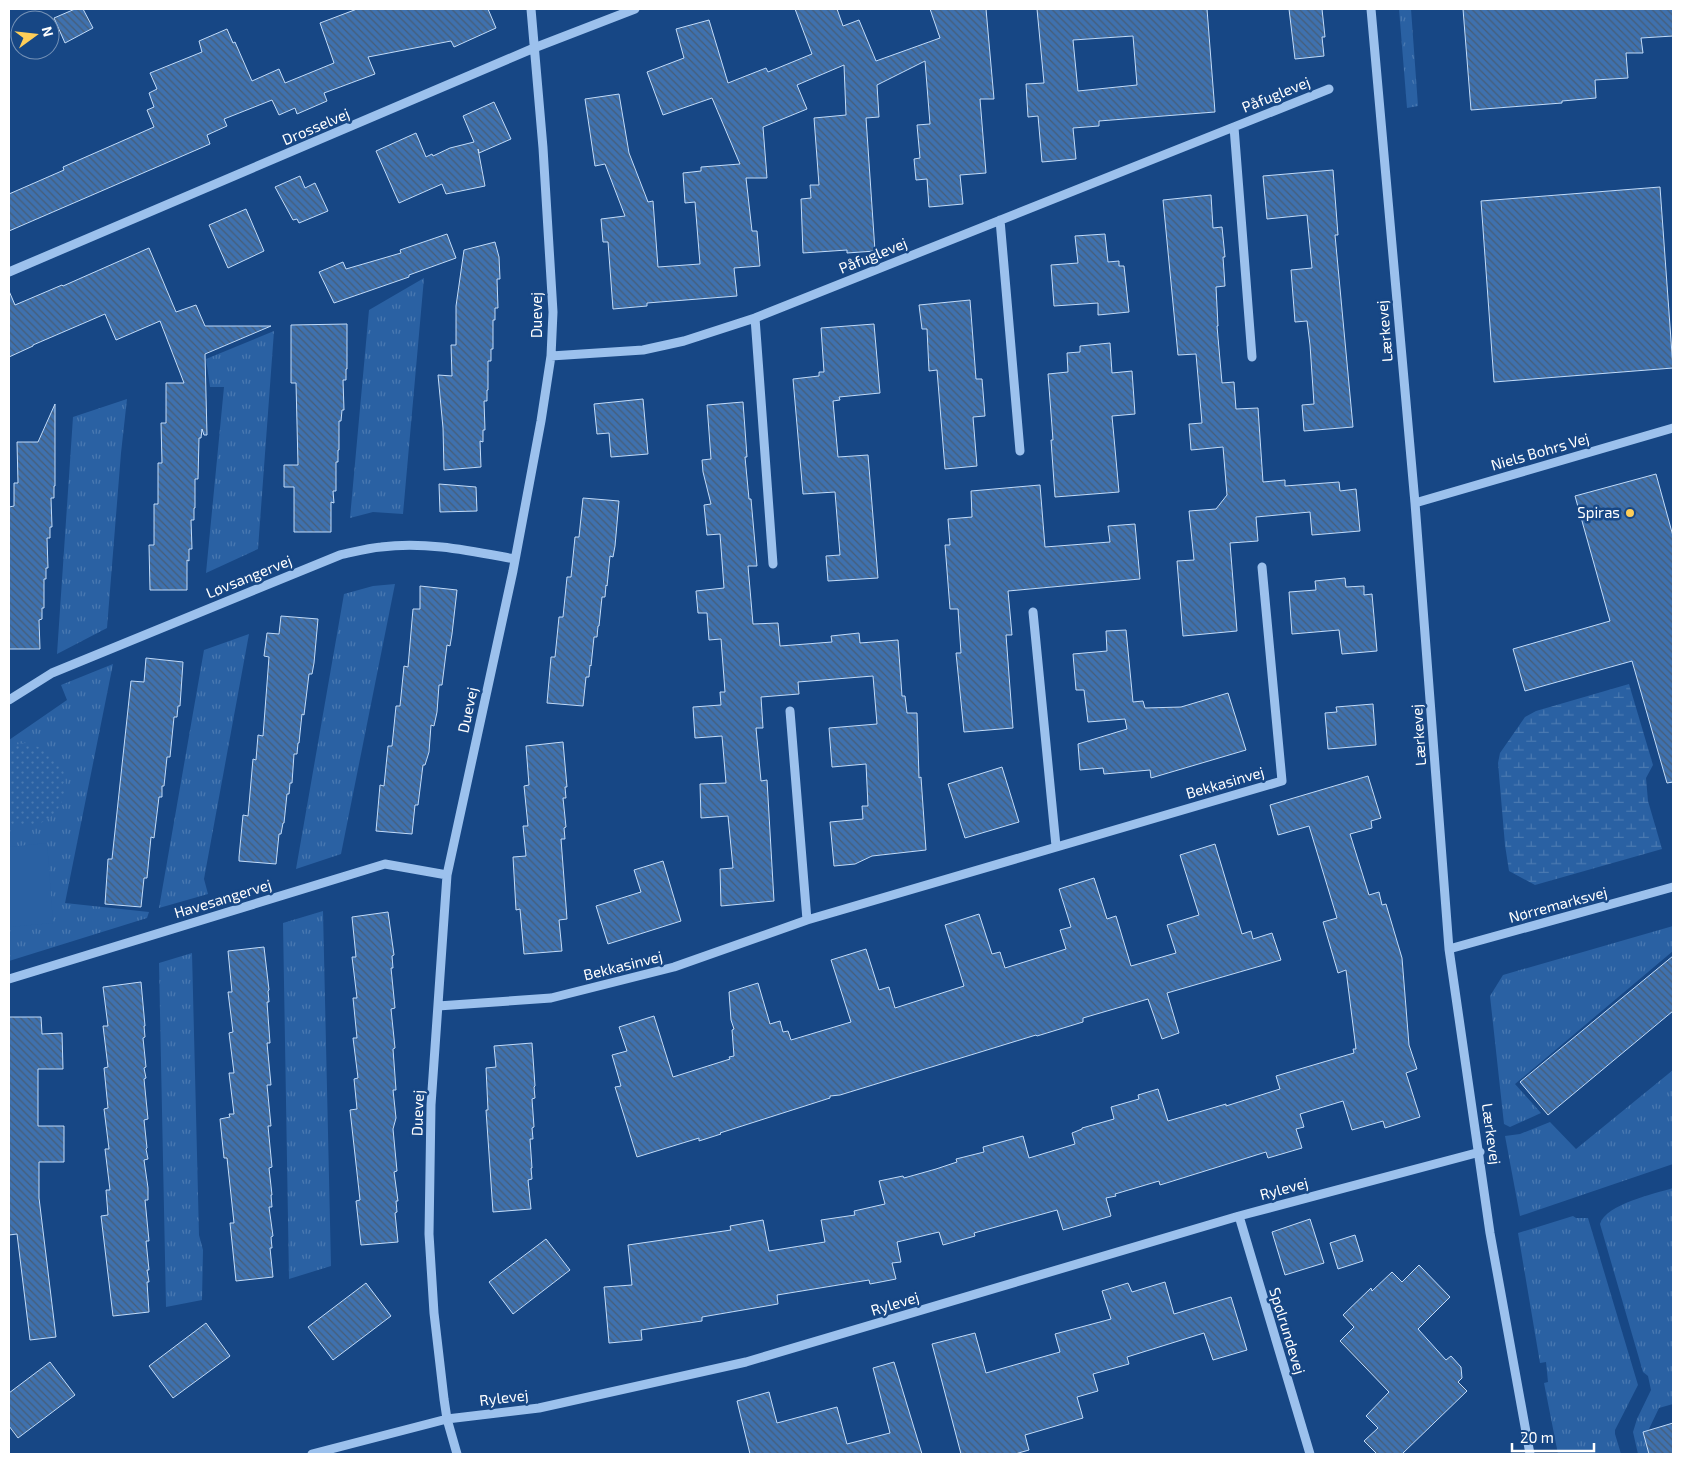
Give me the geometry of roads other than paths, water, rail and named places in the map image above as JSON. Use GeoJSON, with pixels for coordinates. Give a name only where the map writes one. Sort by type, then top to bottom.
{"type":"FeatureCollection","features":[{"type":"Feature","properties":{"kind":"street","name":"Duevej"},"geometry":{"type":"LineString","coordinates":[[457,1454],[447,1419],[434,1312],[428,1234],[431,1105],[447,874],[515,559],[541,421],[551,356],[553,312],[531,9]]}},
{"type":"Feature","properties":{"kind":"street","name":"Drosselvej"},"geometry":{"type":"LineString","coordinates":[[9,272],[534,48],[636,9]]}},
{"type":"Feature","properties":{"kind":"street","name":"Lærkevej"},"geometry":{"type":"LineString","coordinates":[[1371,9],[1414,503],[1449,949],[1480,1152],[1490,1233],[1530,1454]]}},
{"type":"Feature","properties":{"kind":"street","name":"Påfuglevej"},"geometry":{"type":"LineString","coordinates":[[551,356],[643,350],[684,342],[755,318],[1329,89]]}},
{"type":"Feature","properties":{"kind":"street","name":"Påfuglevej"},"geometry":{"type":"LineString","coordinates":[[1234,127],[1252,357]]}},
{"type":"Feature","properties":{"kind":"street"},"geometry":{"type":"LineString","coordinates":[[1000,220],[1020,451]]}},
{"type":"Feature","properties":{"kind":"street"},"geometry":{"type":"LineString","coordinates":[[755,318],[773,564]]}},
{"type":"Feature","properties":{"kind":"street","name":"Niels Bohrs Vej"},"geometry":{"type":"LineString","coordinates":[[1414,503],[1673,428]]}},
{"type":"Feature","properties":{"kind":"street","name":"Løvsangervej"},"geometry":{"type":"LineString","coordinates":[[9,700],[52,673],[340,555],[381,547],[408,546],[448,547],[515,559]]}},
{"type":"Feature","properties":{"kind":"street","name":"Bekkasinvej"},"geometry":{"type":"LineString","coordinates":[[438,1006],[551,998],[674,967],[807,920],[1282,781],[1262,567]]}},
{"type":"Feature","properties":{"kind":"street"},"geometry":{"type":"LineString","coordinates":[[1033,612],[1056,846]]}},
{"type":"Feature","properties":{"kind":"street"},"geometry":{"type":"LineString","coordinates":[[790,711],[807,920]]}},
{"type":"Feature","properties":{"kind":"street","name":"Havesangervej"},"geometry":{"type":"LineString","coordinates":[[9,979],[385,864],[447,874]]}},
{"type":"Feature","properties":{"kind":"street","name":"Nørremarksvej"},"geometry":{"type":"LineString","coordinates":[[1449,949],[1673,887]]}},
{"type":"Feature","properties":{"kind":"street","name":"Rylevej"},"geometry":{"type":"LineString","coordinates":[[312,1454],[447,1419],[539,1408],[746,1362],[1239,1216],[1480,1152]]}},
{"type":"Feature","properties":{"kind":"street","name":"Spølrundevej"},"geometry":{"type":"LineString","coordinates":[[1239,1216],[1310,1454]]}},
{"type":"Feature","properties":{"kind":"place","name":"Spiras"},"geometry":{"type":"Point","coordinates":[1630,513]}}]}
